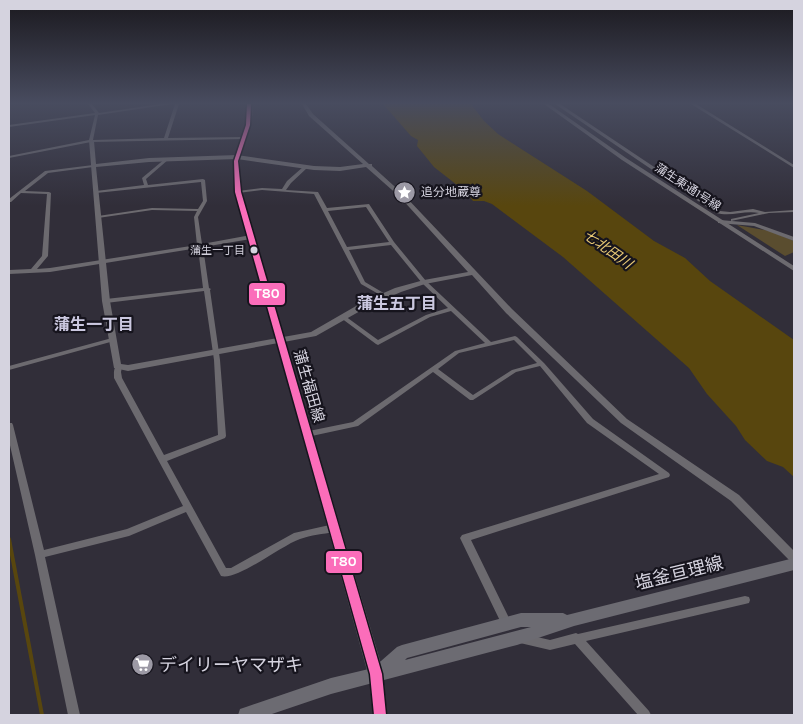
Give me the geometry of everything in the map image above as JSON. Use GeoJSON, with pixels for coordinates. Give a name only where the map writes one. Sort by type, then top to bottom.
{"type":"FeatureCollection","features":[{"type":"Feature","properties":{"kind":"main road","name":"蒲生福田線"},"geometry":{"type":"LineString","coordinates":[[244,138],[237,157],[236,176],[238,192],[376,674]]}},
{"type":"Feature","properties":{"kind":"main road","name":"塩釜亘理線"},"geometry":{"type":"LineString","coordinates":[[246,715],[331,686],[517,638],[574,620],[794,564]]}},
{"type":"Feature","properties":{"kind":"main road","name":"塩釜亘理線"},"geometry":{"type":"LineString","coordinates":[[376,674],[402,652],[521,620],[574,620]]}},
{"type":"Feature","properties":{"kind":"main road"},"geometry":{"type":"LineString","coordinates":[[476,633],[486,635],[511,630],[517,638]]}},
{"type":"Feature","properties":{"kind":"street"},"geometry":{"type":"LineString","coordinates":[[92,138],[106,302],[116,364],[119,367],[128,368],[313,334],[384,296],[424,282],[473,273]]}},
{"type":"Feature","properties":{"kind":"street"},"geometry":{"type":"LineString","coordinates":[[9,157],[91,141],[244,138]]}},
{"type":"Feature","properties":{"kind":"street"},"geometry":{"type":"LineString","coordinates":[[339,138],[402,196],[510,311],[624,421],[730,494],[794,558]]}},
{"type":"Feature","properties":{"kind":"street","name":"蒲生東通1号線"},"geometry":{"type":"LineString","coordinates":[[596,138],[720,222],[794,269]]}},
{"type":"Feature","properties":{"kind":"street"},"geometry":{"type":"LineString","coordinates":[[606,138],[718,212],[726,214],[757,210],[764,213]]}},
{"type":"Feature","properties":{"kind":"street"},"geometry":{"type":"LineString","coordinates":[[747,138],[794,167]]}},
{"type":"Feature","properties":{"kind":"street"},"geometry":{"type":"LineString","coordinates":[[9,201],[47,172],[93,166],[167,159],[237,157],[305,168],[340,169],[370,165]]}},
{"type":"Feature","properties":{"kind":"street"},"geometry":{"type":"LineString","coordinates":[[146,186],[144,179],[167,159]]}},
{"type":"Feature","properties":{"kind":"street"},"geometry":{"type":"LineString","coordinates":[[283,191],[289,182],[305,168]]}},
{"type":"Feature","properties":{"kind":"street"},"geometry":{"type":"LineString","coordinates":[[96,192],[203,180],[205,201],[196,218],[216,352],[222,436],[163,459]]}},
{"type":"Feature","properties":{"kind":"street"},"geometry":{"type":"LineString","coordinates":[[238,192],[262,189],[316,193],[363,283],[384,296]]}},
{"type":"Feature","properties":{"kind":"street"},"geometry":{"type":"LineString","coordinates":[[20,192],[50,193],[45,256],[33,270]]}},
{"type":"Feature","properties":{"kind":"street"},"geometry":{"type":"LineString","coordinates":[[326,210],[367,205],[392,243],[424,282],[490,344]]}},
{"type":"Feature","properties":{"kind":"street"},"geometry":{"type":"LineString","coordinates":[[98,217],[152,209],[200,210]]}},
{"type":"Feature","properties":{"kind":"street"},"geometry":{"type":"LineString","coordinates":[[720,222],[764,213],[794,211]]}},
{"type":"Feature","properties":{"kind":"street"},"geometry":{"type":"LineString","coordinates":[[731,221],[755,225],[794,239]]}},
{"type":"Feature","properties":{"kind":"street"},"geometry":{"type":"LineString","coordinates":[[9,272],[50,270],[251,237]]}},
{"type":"Feature","properties":{"kind":"street"},"geometry":{"type":"LineString","coordinates":[[346,249],[392,243]]}},
{"type":"Feature","properties":{"kind":"street"},"geometry":{"type":"LineString","coordinates":[[106,302],[208,289]]}},
{"type":"Feature","properties":{"kind":"street"},"geometry":{"type":"LineString","coordinates":[[343,317],[378,343],[428,316],[452,309]]}},
{"type":"Feature","properties":{"kind":"street"},"geometry":{"type":"LineString","coordinates":[[307,434],[355,424],[457,352],[515,338],[542,364],[590,421],[666,476],[465,538],[507,624]]}},
{"type":"Feature","properties":{"kind":"street"},"geometry":{"type":"LineString","coordinates":[[9,368],[112,340]]}},
{"type":"Feature","properties":{"kind":"street"},"geometry":{"type":"LineString","coordinates":[[433,369],[473,398],[514,371],[542,364]]}},
{"type":"Feature","properties":{"kind":"street"},"geometry":{"type":"LineString","coordinates":[[119,367],[117,372],[118,378],[224,573],[233,571],[297,536],[334,528]]}},
{"type":"Feature","properties":{"kind":"street"},"geometry":{"type":"LineString","coordinates":[[9,425],[40,555],[74,715]]}},
{"type":"Feature","properties":{"kind":"street"},"geometry":{"type":"LineString","coordinates":[[40,555],[129,532],[188,508]]}},
{"type":"Feature","properties":{"kind":"street"},"geometry":{"type":"LineString","coordinates":[[517,638],[550,645],[744,600]]}},
{"type":"Feature","properties":{"kind":"street"},"geometry":{"type":"LineString","coordinates":[[576,638],[645,715]]}},
{"type":"Feature","properties":{"kind":"street"},"geometry":{"type":"LineString","coordinates":[[376,674],[380,715]]}},
{"type":"Feature","properties":{"kind":"shaded area"},"geometry":{"type":"Polygon","coordinates":[[[737,225],[770,231],[794,241],[794,252],[785,256],[737,225]]]}},
{"type":"Feature","properties":{"kind":"water","name":"七北田川"},"geometry":{"type":"Polygon","coordinates":[[[414,138],[504,138],[587,191],[654,241],[685,258],[710,281],[794,340],[794,477],[783,467],[767,461],[745,440],[736,426],[707,394],[689,368],[563,257],[492,204],[484,201],[473,201],[466,192],[434,167],[417,146],[418,140],[414,138]]]}},
{"type":"Feature","properties":{"kind":"waterway"},"geometry":{"type":"LineString","coordinates":[[9,539],[42,715]]}},
{"type":"Feature","properties":{"kind":"transit line","name":"T80"},"geometry":{"type":"LineString","coordinates":[[244,138],[236,161],[238,192],[376,674],[380,715]]}},
{"type":"Feature","properties":{"kind":"place","name":"追分地蔵尊"},"geometry":{"type":"Point","coordinates":[405,192]}},
{"type":"Feature","properties":{"kind":"place","name":"蒲生一丁目"},"geometry":{"type":"Point","coordinates":[254,250]}},
{"type":"Feature","properties":{"kind":"place","name":"デイリーヤマザキ"},"geometry":{"type":"Point","coordinates":[143,665]}},
{"type":"Feature","properties":{"kind":"district","name":"蒲生五丁目"},"geometry":{"type":"Point","coordinates":[397,303]}},
{"type":"Feature","properties":{"kind":"district","name":"蒲生一丁目"},"geometry":{"type":"Point","coordinates":[94,324]}}]}
